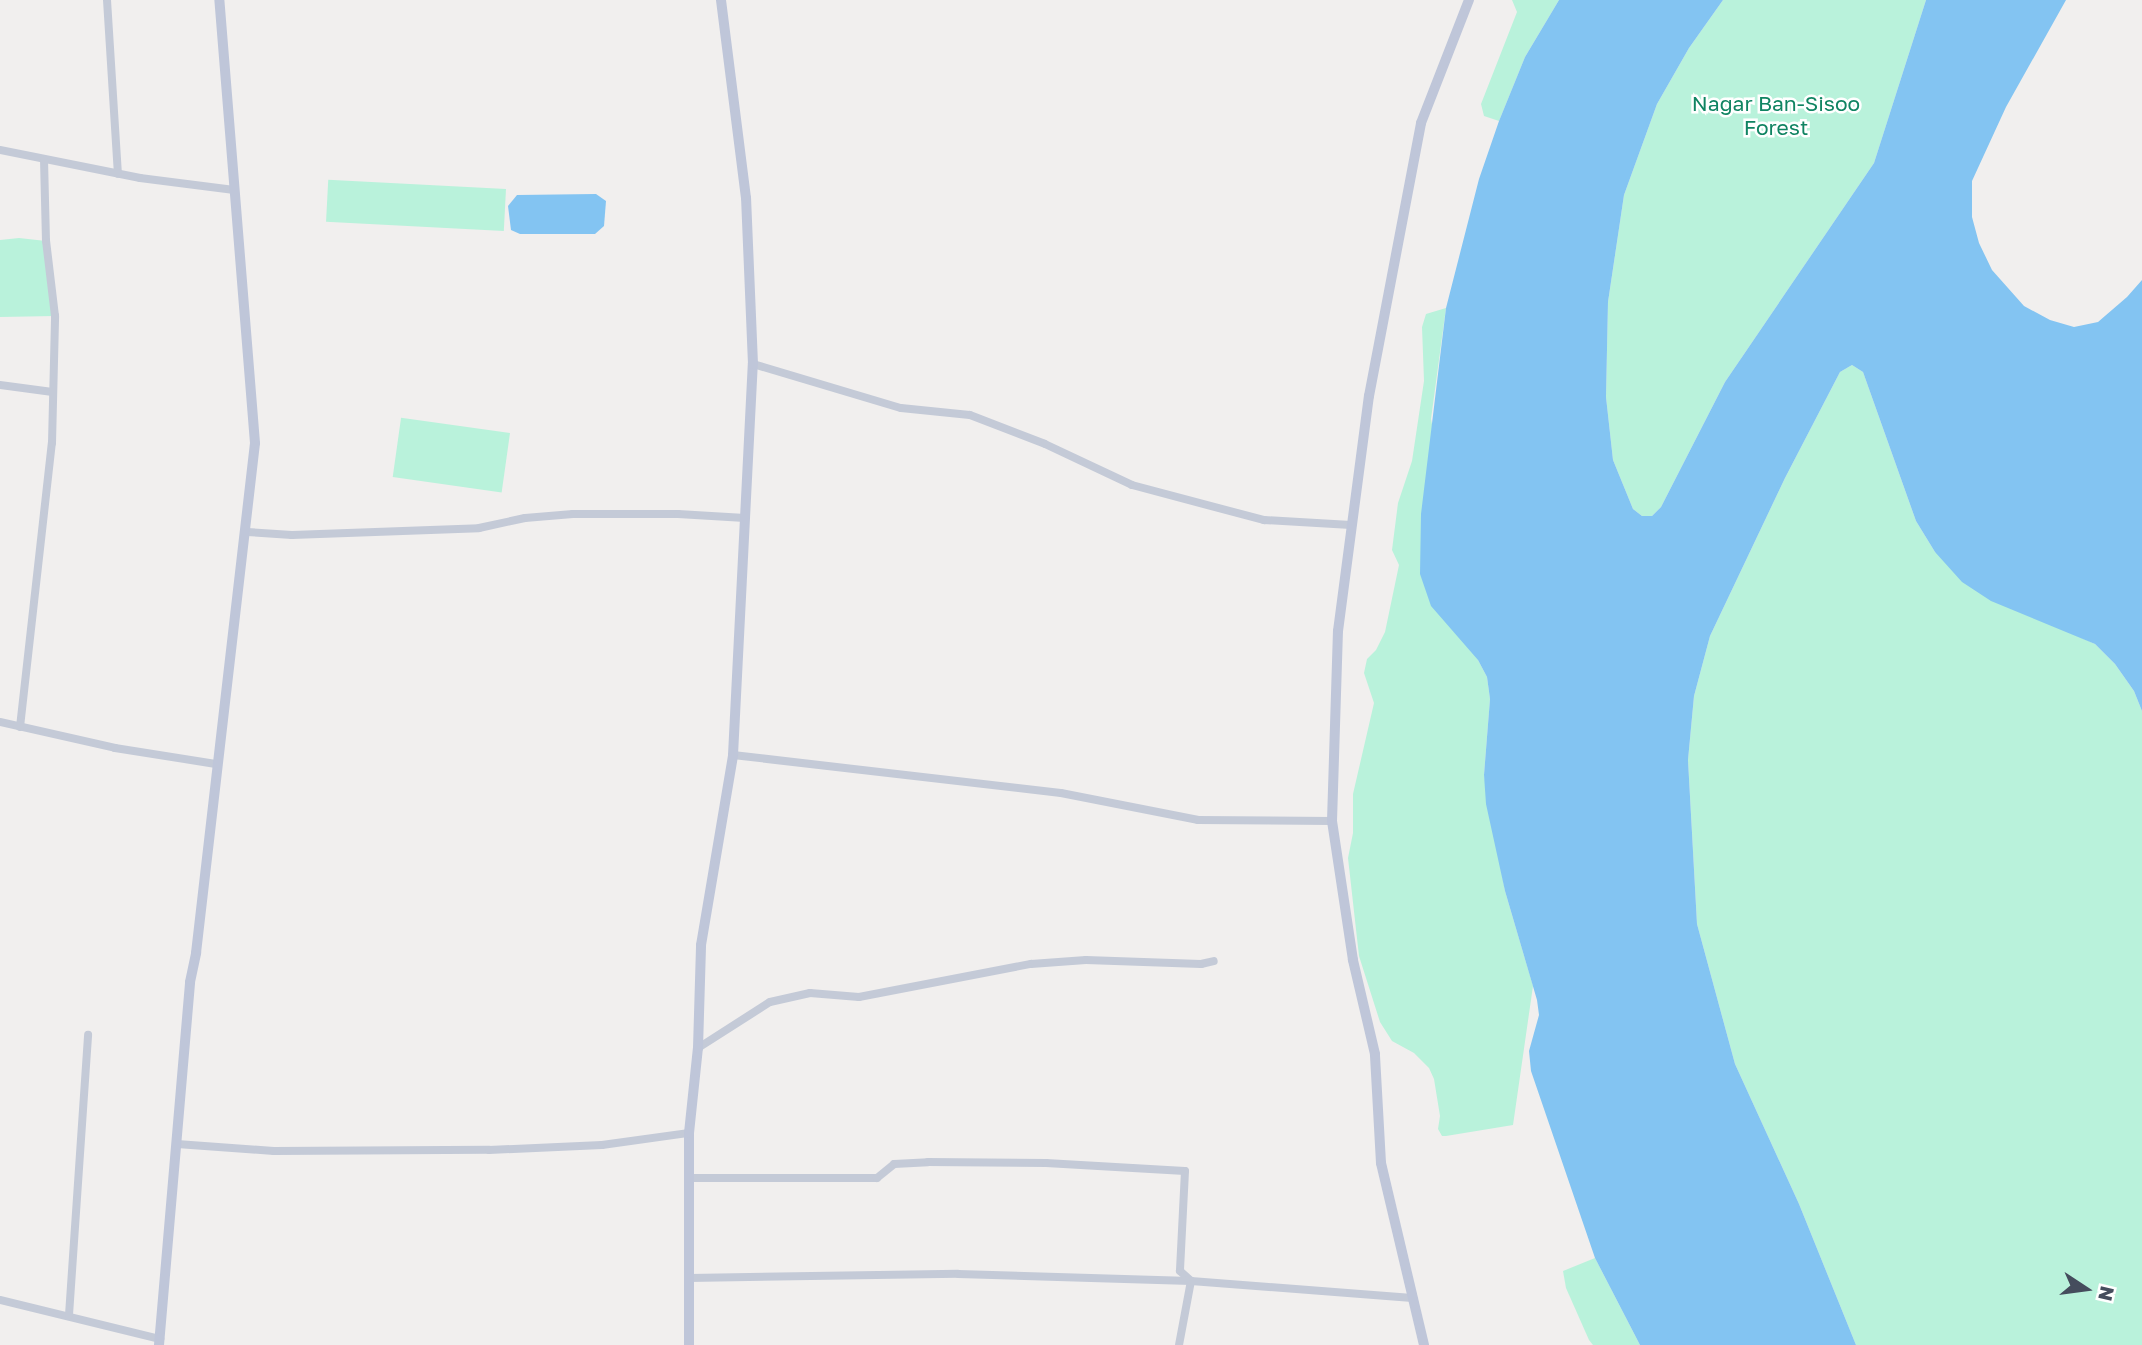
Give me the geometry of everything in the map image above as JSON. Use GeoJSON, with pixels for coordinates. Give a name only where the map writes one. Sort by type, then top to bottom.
{"type":"FeatureCollection","features":[{"type":"Feature","properties":{"kind":"street"},"geometry":{"type":"LineString","coordinates":[[107,0],[118,174]]}},
{"type":"Feature","properties":{"kind":"street"},"geometry":{"type":"LineString","coordinates":[[0,1300],[69,1315],[160,1342],[190,982],[196,953],[216,764],[247,532],[254,417],[219,0]]}},
{"type":"Feature","properties":{"kind":"street"},"geometry":{"type":"LineString","coordinates":[[688,1345],[689,1133],[698,1048],[701,945],[733,755],[753,364],[746,198],[721,0]]}},
{"type":"Feature","properties":{"kind":"street"},"geometry":{"type":"LineString","coordinates":[[1424,1345],[1381,1163],[1375,1054],[1355,968],[1332,821],[1339,608],[1386,296],[1421,123],[1469,0]]}},
{"type":"Feature","properties":{"kind":"street"},"geometry":{"type":"LineString","coordinates":[[0,150],[118,174],[234,190]]}},
{"type":"Feature","properties":{"kind":"street"},"geometry":{"type":"LineString","coordinates":[[20,727],[52,443],[55,316],[46,241],[44,160]]}},
{"type":"Feature","properties":{"kind":"street"},"geometry":{"type":"LineString","coordinates":[[753,364],[901,408],[970,415],[1045,444],[1132,485],[1264,520],[1350,526]]}},
{"type":"Feature","properties":{"kind":"street"},"geometry":{"type":"LineString","coordinates":[[0,385],[53,392]]}},
{"type":"Feature","properties":{"kind":"street"},"geometry":{"type":"LineString","coordinates":[[247,532],[292,535],[479,528],[525,518],[573,514],[678,514],[745,518]]}},
{"type":"Feature","properties":{"kind":"street"},"geometry":{"type":"LineString","coordinates":[[0,722],[116,748],[216,764]]}},
{"type":"Feature","properties":{"kind":"street"},"geometry":{"type":"LineString","coordinates":[[733,755],[1061,793],[1198,820],[1332,821]]}},
{"type":"Feature","properties":{"kind":"street"},"geometry":{"type":"LineString","coordinates":[[698,1048],[770,1002],[810,993],[859,997],[1031,964],[1086,960],[1201,964],[1214,961]]}},
{"type":"Feature","properties":{"kind":"street"},"geometry":{"type":"LineString","coordinates":[[69,1315],[88,1035]]}},
{"type":"Feature","properties":{"kind":"street"},"geometry":{"type":"LineString","coordinates":[[177,1144],[274,1151],[489,1150],[602,1145],[689,1133]]}},
{"type":"Feature","properties":{"kind":"street"},"geometry":{"type":"LineString","coordinates":[[689,1178],[877,1178],[894,1164],[928,1162],[1046,1163],[1185,1171],[1180,1271],[1191,1281]]}},
{"type":"Feature","properties":{"kind":"street"},"geometry":{"type":"LineString","coordinates":[[689,1278],[958,1274],[1191,1281],[1412,1298]]}},
{"type":"Feature","properties":{"kind":"street"},"geometry":{"type":"LineString","coordinates":[[1179,1345],[1191,1281]]}},
{"type":"Feature","properties":{"kind":"green space"},"geometry":{"type":"Polygon","coordinates":[[[1512,0],[1559,0],[1525,57],[1499,121],[1484,116],[1481,104],[1517,12],[1512,0]]]}},
{"type":"Feature","properties":{"kind":"green space","name":"Nagar Ban-Sisoo Forest"},"geometry":{"type":"Polygon","coordinates":[[[1723,0],[1926,0],[1874,163],[1725,382],[1661,507],[1652,516],[1642,516],[1633,509],[1613,460],[1606,397],[1608,302],[1624,195],[1657,104],[1689,48],[1723,0]]]}},
{"type":"Feature","properties":{"kind":"green space"},"geometry":{"type":"Polygon","coordinates":[[[328,180],[506,189],[504,231],[326,222],[328,180]]]}},
{"type":"Feature","properties":{"kind":"green space"},"geometry":{"type":"Polygon","coordinates":[[[19,238],[46,241],[55,316],[0,317],[0,240],[19,238]]]}},
{"type":"Feature","properties":{"kind":"green space"},"geometry":{"type":"Polygon","coordinates":[[[1446,308],[1431,419],[1478,660],[1487,677],[1490,699],[1484,775],[1505,891],[1533,986],[1513,1125],[1442,1136],[1438,1129],[1440,1116],[1434,1079],[1429,1068],[1414,1053],[1392,1041],[1380,1022],[1359,956],[1348,858],[1353,833],[1353,794],[1374,703],[1364,673],[1367,659],[1376,650],[1385,632],[1399,565],[1392,550],[1398,503],[1412,461],[1424,381],[1422,327],[1426,314],[1446,308]]]}},
{"type":"Feature","properties":{"kind":"green space"},"geometry":{"type":"Polygon","coordinates":[[[1852,365],[1863,372],[1916,521],[1935,552],[2051,624],[2095,644],[2115,664],[2134,691],[2142,711],[2142,1345],[1856,1345],[1799,1204],[1735,1064],[1697,924],[1688,760],[1694,696],[1710,636],[1785,478],[1840,372],[1852,365]]]}},
{"type":"Feature","properties":{"kind":"green space"},"geometry":{"type":"Polygon","coordinates":[[[401,418],[510,433],[502,492],[393,477],[401,418]]]}},
{"type":"Feature","properties":{"kind":"green space"},"geometry":{"type":"Polygon","coordinates":[[[1595,1258],[1640,1345],[1593,1345],[1589,1340],[1566,1288],[1563,1271],[1595,1258]]]}},
{"type":"Feature","properties":{"kind":"water"},"geometry":{"type":"Polygon","coordinates":[[[1559,0],[1723,0],[1689,48],[1657,104],[1624,195],[1608,302],[1606,397],[1613,460],[1633,509],[1642,516],[1652,516],[1661,507],[1725,382],[1874,163],[1926,0],[2066,0],[2006,107],[1972,181],[1972,217],[1979,243],[1992,270],[2024,306],[2050,320],[2074,327],[2098,322],[2142,280],[2142,711],[2134,691],[2115,664],[2095,644],[1991,601],[1962,582],[1935,552],[1916,521],[1863,372],[1852,365],[1840,372],[1785,478],[1710,636],[1694,696],[1688,760],[1697,924],[1735,1064],[1799,1204],[1856,1345],[1640,1345],[1595,1258],[1531,1071],[1529,1051],[1539,1015],[1537,1000],[1505,891],[1486,804],[1484,775],[1490,699],[1487,677],[1478,660],[1431,606],[1420,574],[1421,514],[1446,308],[1479,179],[1499,121],[1525,57],[1559,0]]]}},
{"type":"Feature","properties":{"kind":"water"},"geometry":{"type":"Polygon","coordinates":[[[596,194],[606,201],[604,226],[595,234],[520,234],[511,230],[508,206],[517,195],[596,194]]]}}]}
